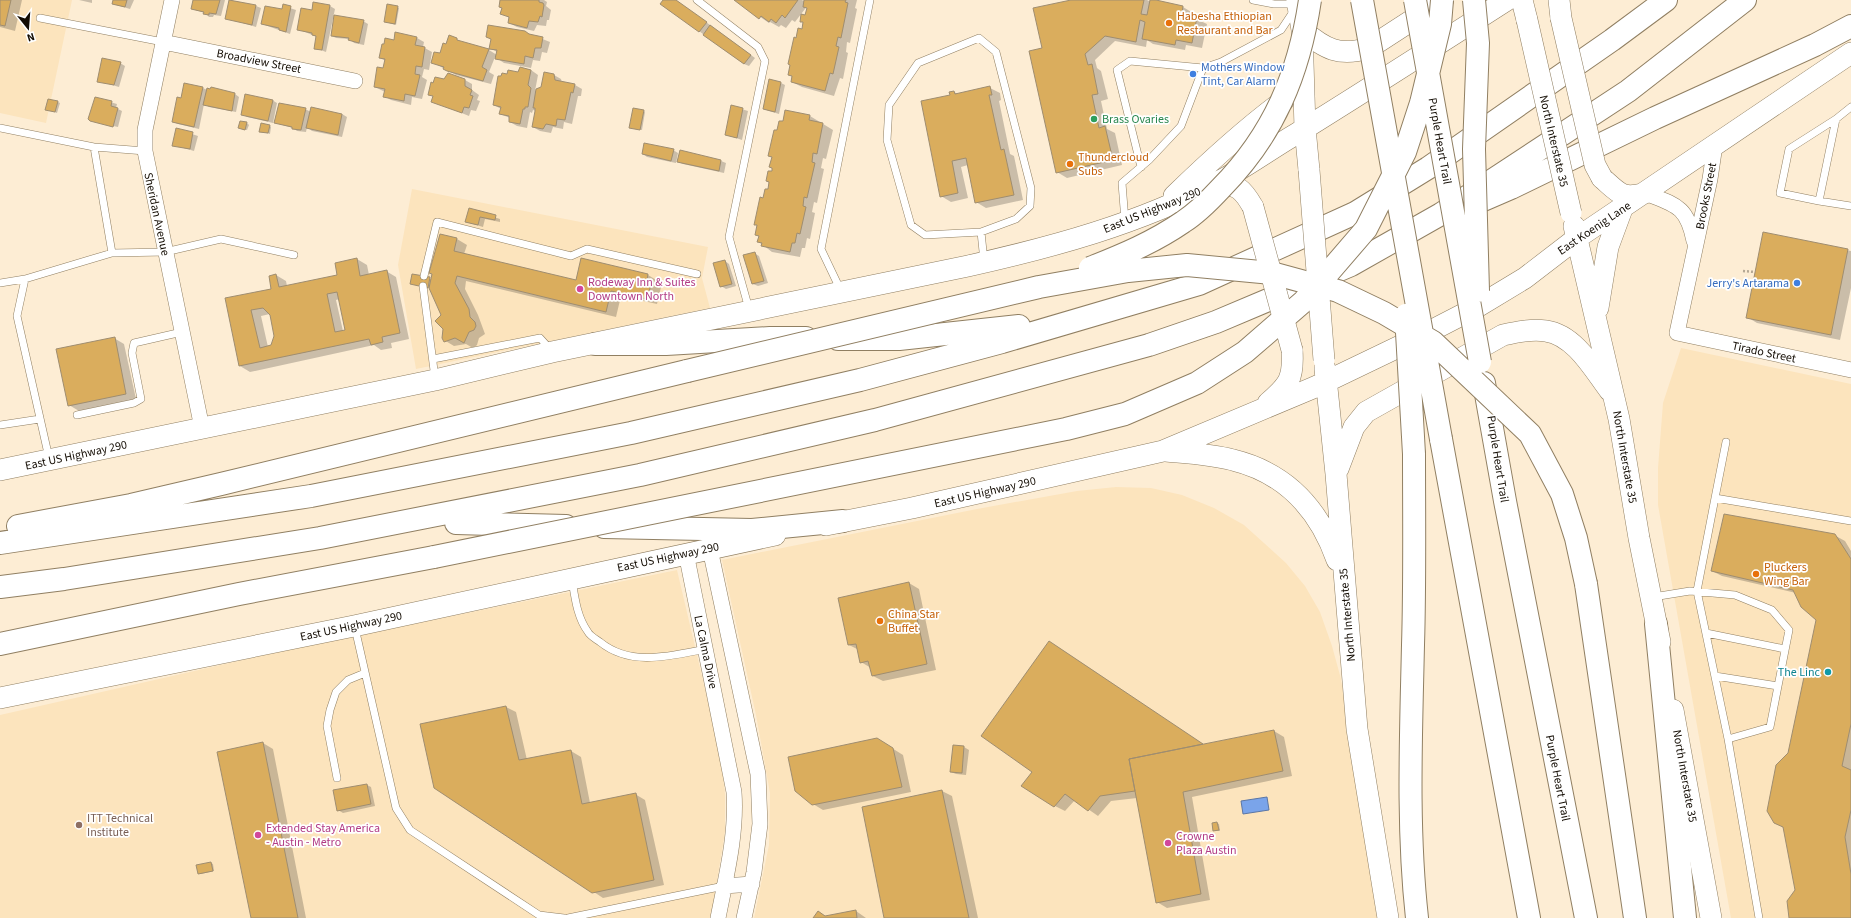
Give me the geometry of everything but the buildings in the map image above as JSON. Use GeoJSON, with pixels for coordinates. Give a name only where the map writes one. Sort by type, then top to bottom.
{"type":"FeatureCollection","features":[{"type":"Feature","properties":{"kind":"highway"},"geometry":{"type":"LineString","coordinates":[[1362,0],[1440,439],[1529,918]]}},
{"type":"Feature","properties":{"kind":"highway","name":"Purple Heart Trail"},"geometry":{"type":"LineString","coordinates":[[1415,0],[1480,362],[1492,416],[1508,517],[1586,918]]}},
{"type":"Feature","properties":{"kind":"highway"},"geometry":{"type":"LineString","coordinates":[[0,644],[1066,429],[1125,414],[1197,383],[1245,352],[1304,301],[1366,229],[1405,152],[1421,103],[1440,24],[1442,0]]}},
{"type":"Feature","properties":{"kind":"highway"},"geometry":{"type":"LineString","coordinates":[[1474,0],[1478,43],[1474,149],[1480,362]]}},
{"type":"Feature","properties":{"kind":"highway"},"geometry":{"type":"LineString","coordinates":[[0,542],[311,496],[631,433],[860,380],[1002,342],[1199,284],[1355,214],[1428,168],[1612,40],[1666,0]]}},
{"type":"Feature","properties":{"kind":"highway"},"geometry":{"type":"LineString","coordinates":[[0,587],[64,579],[401,523],[640,476],[882,418],[1149,345],[1216,322],[1351,265],[1441,214],[1628,91],[1745,0]]}},
{"type":"Feature","properties":{"kind":"highway"},"geometry":{"type":"LineString","coordinates":[[1039,287],[1110,260],[1150,242],[1183,222],[1204,206],[1242,167],[1261,139],[1284,98],[1305,36],[1302,1]]}},
{"type":"Feature","properties":{"kind":"highway"},"geometry":{"type":"LineString","coordinates":[[1441,214],[1480,202],[1511,188],[1655,118],[1815,45],[1851,26]]}},
{"type":"Feature","properties":{"kind":"highway"},"geometry":{"type":"LineString","coordinates":[[1400,216],[1414,454],[1415,555],[1411,823],[1413,878],[1417,918]]}},
{"type":"Feature","properties":{"kind":"highway"},"geometry":{"type":"LineString","coordinates":[[0,529],[131,505],[199,490],[1039,287],[1128,270],[1187,265],[1272,273],[1338,291],[1384,313],[1433,342],[1530,434],[1562,494],[1576,538],[1586,584],[1635,918]]}},
{"type":"Feature","properties":{"kind":"highway"},"geometry":{"type":"LineString","coordinates":[[595,344],[666,344],[770,338],[899,339],[1008,328],[1134,304]]}},
{"type":"Feature","properties":{"kind":"highway"},"geometry":{"type":"LineString","coordinates":[[401,523],[488,523],[752,530],[843,521]]}},
{"type":"Feature","properties":{"kind":"highway"},"geometry":{"type":"LineString","coordinates":[[1656,624],[1685,918]]}},
{"type":"Feature","properties":{"kind":"highway"},"geometry":{"type":"LineString","coordinates":[[0,639],[91,625]]}},
{"type":"Feature","properties":{"kind":"main road"},"geometry":{"type":"LineString","coordinates":[[1302,30],[1320,45],[1338,51],[1355,52],[1369,48],[1442,0]]}},
{"type":"Feature","properties":{"kind":"main road"},"geometry":{"type":"LineString","coordinates":[[1305,128],[1507,0]]}},
{"type":"Feature","properties":{"kind":"main road","name":"North Interstate 35"},"geometry":{"type":"LineString","coordinates":[[1522,0],[1570,213],[1597,320],[1614,396],[1650,598],[1668,678],[1711,918]]}},
{"type":"Feature","properties":{"kind":"main road","name":"North Interstate 35"},"geometry":{"type":"LineString","coordinates":[[1302,1],[1305,128],[1325,381],[1336,474],[1357,729],[1388,918]]}},
{"type":"Feature","properties":{"kind":"main road"},"geometry":{"type":"LineString","coordinates":[[1560,9],[1595,165],[1602,178],[1619,194],[1631,197],[1645,193]]}},
{"type":"Feature","properties":{"kind":"main road"},"geometry":{"type":"LineString","coordinates":[[1164,206],[1207,165],[1283,100],[1296,72],[1302,30]]}},
{"type":"Feature","properties":{"kind":"main road","name":"East Koenig Lane"},"geometry":{"type":"LineString","coordinates":[[1325,381],[1419,337],[1478,307],[1525,278],[1577,238],[1715,145],[1850,57]]}},
{"type":"Feature","properties":{"kind":"main road","name":"East US Highway 290"},"geometry":{"type":"LineString","coordinates":[[0,470],[435,380],[552,352],[984,262],[1044,248],[1125,222],[1216,183],[1305,128]]}},
{"type":"Feature","properties":{"kind":"main road"},"geometry":{"type":"LineString","coordinates":[[1216,183],[1233,184],[1246,194],[1253,207],[1292,350],[1293,366],[1286,387],[1261,410]]}},
{"type":"Feature","properties":{"kind":"main road"},"geometry":{"type":"LineString","coordinates":[[1597,320],[1608,247],[1622,208]]}},
{"type":"Feature","properties":{"kind":"main road"},"geometry":{"type":"LineString","coordinates":[[1336,474],[1345,445],[1354,427],[1366,412],[1502,335],[1526,331],[1547,331],[1566,339],[1578,351],[1614,396]]}},
{"type":"Feature","properties":{"kind":"main road","name":"East US Highway 290"},"geometry":{"type":"LineString","coordinates":[[0,698],[354,626],[686,553],[912,508],[1163,451],[1261,410],[1325,381]]}},
{"type":"Feature","properties":{"kind":"main road"},"geometry":{"type":"LineString","coordinates":[[1163,451],[1199,454],[1234,460],[1261,470],[1285,483],[1304,500],[1322,526],[1334,550],[1344,580]]}},
{"type":"Feature","properties":{"kind":"street","name":"Sheridan Avenue"},"geometry":{"type":"LineString","coordinates":[[172,0],[145,130],[144,151],[202,428]]}},
{"type":"Feature","properties":{"kind":"street","name":"Broadview Street"},"geometry":{"type":"LineString","coordinates":[[163,42],[355,81]]}},
{"type":"Feature","properties":{"kind":"street","name":"Brooks Street"},"geometry":{"type":"LineString","coordinates":[[1677,333],[1710,180],[1715,145]]}},
{"type":"Feature","properties":{"kind":"street","name":"Brooks Street"},"geometry":{"type":"LineString","coordinates":[[1645,193],[1673,204],[1684,212],[1691,224],[1696,247]]}},
{"type":"Feature","properties":{"kind":"street","name":"Tirado Street"},"geometry":{"type":"LineString","coordinates":[[1677,333],[1851,370]]}},
{"type":"Feature","properties":{"kind":"street","name":"La Calma Drive"},"geometry":{"type":"LineString","coordinates":[[710,549],[758,774],[760,824],[752,884],[744,918]]}},
{"type":"Feature","properties":{"kind":"street","name":"La Calma Drive"},"geometry":{"type":"LineString","coordinates":[[686,553],[734,792],[735,809],[718,918]]}},
{"type":"Feature","properties":{"kind":"street"},"geometry":{"type":"LineString","coordinates":[[726,750],[751,742]]}},
{"type":"Feature","properties":{"kind":"street"},"geometry":{"type":"LineString","coordinates":[[724,886],[752,884]]}},
{"type":"Feature","properties":{"kind":"lane"},"geometry":{"type":"LineString","coordinates":[[697,0],[758,46],[765,61],[729,237],[749,311]]}},
{"type":"Feature","properties":{"kind":"lane"},"geometry":{"type":"LineString","coordinates":[[842,292],[821,248],[870,0]]}},
{"type":"Feature","properties":{"kind":"lane"},"geometry":{"type":"LineString","coordinates":[[1253,0],[1274,4],[1302,1]]}},
{"type":"Feature","properties":{"kind":"lane"},"geometry":{"type":"LineString","coordinates":[[1141,168],[1117,70],[1130,61],[1203,68],[1221,62],[1281,30],[1302,1]]}},
{"type":"Feature","properties":{"kind":"lane"},"geometry":{"type":"LineString","coordinates":[[40,18],[163,42]]}},
{"type":"Feature","properties":{"kind":"lane"},"geometry":{"type":"LineString","coordinates":[[979,38],[996,52],[1031,188],[1030,206],[1016,219],[981,232],[925,235],[911,225],[887,140],[889,106],[918,63],[979,38]]}},
{"type":"Feature","properties":{"kind":"lane"},"geometry":{"type":"LineString","coordinates":[[1125,222],[1122,183],[1141,168],[1181,126],[1203,68]]}},
{"type":"Feature","properties":{"kind":"lane"},"geometry":{"type":"LineString","coordinates":[[1851,107],[1836,119],[1789,149],[1780,193],[1851,206]]}},
{"type":"Feature","properties":{"kind":"lane"},"geometry":{"type":"LineString","coordinates":[[1819,201],[1836,119]]}},
{"type":"Feature","properties":{"kind":"lane"},"geometry":{"type":"LineString","coordinates":[[0,128],[94,147],[144,151]]}},
{"type":"Feature","properties":{"kind":"lane"},"geometry":{"type":"LineString","coordinates":[[94,147],[112,253]]}},
{"type":"Feature","properties":{"kind":"lane"},"geometry":{"type":"LineString","coordinates":[[424,276],[437,222],[571,256],[587,249],[697,274]]}},
{"type":"Feature","properties":{"kind":"lane"},"geometry":{"type":"LineString","coordinates":[[981,232],[984,262]]}},
{"type":"Feature","properties":{"kind":"lane"},"geometry":{"type":"LineString","coordinates":[[0,283],[25,279],[112,253],[165,252],[221,239],[294,255]]}},
{"type":"Feature","properties":{"kind":"lane"},"geometry":{"type":"LineString","coordinates":[[25,279],[17,316],[49,461]]}},
{"type":"Feature","properties":{"kind":"lane"},"geometry":{"type":"LineString","coordinates":[[423,286],[435,380]]}},
{"type":"Feature","properties":{"kind":"lane"},"geometry":{"type":"LineString","coordinates":[[77,415],[134,403],[140,399],[132,353],[134,343],[182,332]]}},
{"type":"Feature","properties":{"kind":"lane"},"geometry":{"type":"LineString","coordinates":[[432,359],[540,338],[552,352]]}},
{"type":"Feature","properties":{"kind":"lane"},"geometry":{"type":"LineString","coordinates":[[0,425],[40,420]]}},
{"type":"Feature","properties":{"kind":"lane"},"geometry":{"type":"LineString","coordinates":[[1726,442],[1697,591],[1728,739],[1759,918]]}},
{"type":"Feature","properties":{"kind":"lane"},"geometry":{"type":"LineString","coordinates":[[1715,498],[1851,522]]}},
{"type":"Feature","properties":{"kind":"lane"},"geometry":{"type":"LineString","coordinates":[[571,578],[578,614],[588,633],[611,651],[634,657],[660,657],[706,649]]}},
{"type":"Feature","properties":{"kind":"lane"},"geometry":{"type":"LineString","coordinates":[[1650,598],[1697,591],[1734,595],[1772,610],[1789,630],[1770,727],[1728,739]]}},
{"type":"Feature","properties":{"kind":"lane"},"geometry":{"type":"LineString","coordinates":[[354,626],[396,808],[410,830],[539,917],[564,918]]}},
{"type":"Feature","properties":{"kind":"lane"},"geometry":{"type":"LineString","coordinates":[[1706,633],[1785,649]]}},
{"type":"Feature","properties":{"kind":"lane"},"geometry":{"type":"LineString","coordinates":[[337,778],[327,726],[330,710],[336,692],[348,680],[365,673]]}},
{"type":"Feature","properties":{"kind":"lane"},"geometry":{"type":"LineString","coordinates":[[1715,676],[1778,686]]}},
{"type":"Feature","properties":{"kind":"lane"},"geometry":{"type":"LineString","coordinates":[[568,918],[724,886]]}},
{"type":"Feature","properties":{"kind":"path"},"geometry":{"type":"LineString","coordinates":[[1743,271],[1755,272]]}},
{"type":"Feature","properties":{"kind":"shaded area"},"geometry":{"type":"Polygon","coordinates":[[[0,0],[72,0],[46,123],[0,113],[0,0]]]}},
{"type":"Feature","properties":{"kind":"shaded area"},"geometry":{"type":"Polygon","coordinates":[[[412,189],[708,247],[702,278],[710,308],[416,369],[398,265],[412,189]]]}},
{"type":"Feature","properties":{"kind":"shaded area"},"geometry":{"type":"Polygon","coordinates":[[[1681,348],[1851,384],[1851,918],[1731,918],[1658,505],[1658,468],[1663,403],[1681,348]]]}},
{"type":"Feature","properties":{"kind":"shaded area"},"geometry":{"type":"Polygon","coordinates":[[[1116,487],[1151,488],[1182,495],[1214,508],[1244,525],[1286,563],[1305,586],[1320,612],[1332,646],[1341,679],[1377,918],[754,918],[769,845],[770,793],[756,715],[722,560],[977,509],[1077,491],[1116,487]]]}},
{"type":"Feature","properties":{"kind":"shaded area"},"geometry":{"type":"Polygon","coordinates":[[[677,570],[721,757],[725,794],[725,832],[711,918],[0,918],[0,715],[287,650],[677,570]]]}},
{"type":"Feature","properties":{"kind":"water"},"geometry":{"type":"Polygon","coordinates":[[[1267,797],[1269,810],[1243,814],[1241,801],[1267,797]]]}},
{"type":"Feature","properties":{"kind":"place","name":"Habesha Ethiopian Restaurant and Bar"},"geometry":{"type":"Point","coordinates":[1169,23]}},
{"type":"Feature","properties":{"kind":"place","name":"Mothers Window Tint, Car Alarm"},"geometry":{"type":"Point","coordinates":[1193,74]}},
{"type":"Feature","properties":{"kind":"place","name":"Brass Ovaries"},"geometry":{"type":"Point","coordinates":[1094,119]}},
{"type":"Feature","properties":{"kind":"place","name":"Thundercloud Subs"},"geometry":{"type":"Point","coordinates":[1070,164]}},
{"type":"Feature","properties":{"kind":"place","name":"Jerry's Artarama"},"geometry":{"type":"Point","coordinates":[1797,283]}},
{"type":"Feature","properties":{"kind":"place","name":"Rodeway Inn & Suites Downtown North"},"geometry":{"type":"Point","coordinates":[580,289]}},
{"type":"Feature","properties":{"kind":"place","name":"Pluckers Wing Bar"},"geometry":{"type":"Point","coordinates":[1756,574]}},
{"type":"Feature","properties":{"kind":"place","name":"China Star Buffet"},"geometry":{"type":"Point","coordinates":[880,621]}},
{"type":"Feature","properties":{"kind":"place","name":"The Linc"},"geometry":{"type":"Point","coordinates":[1828,672]}},
{"type":"Feature","properties":{"kind":"place","name":"ITT Technical Institute"},"geometry":{"type":"Point","coordinates":[79,825]}},
{"type":"Feature","properties":{"kind":"place","name":"Extended Stay America - Austin - Metro"},"geometry":{"type":"Point","coordinates":[258,835]}},
{"type":"Feature","properties":{"kind":"place","name":"Crowne Plaza Austin"},"geometry":{"type":"Point","coordinates":[1168,843]}}]}
